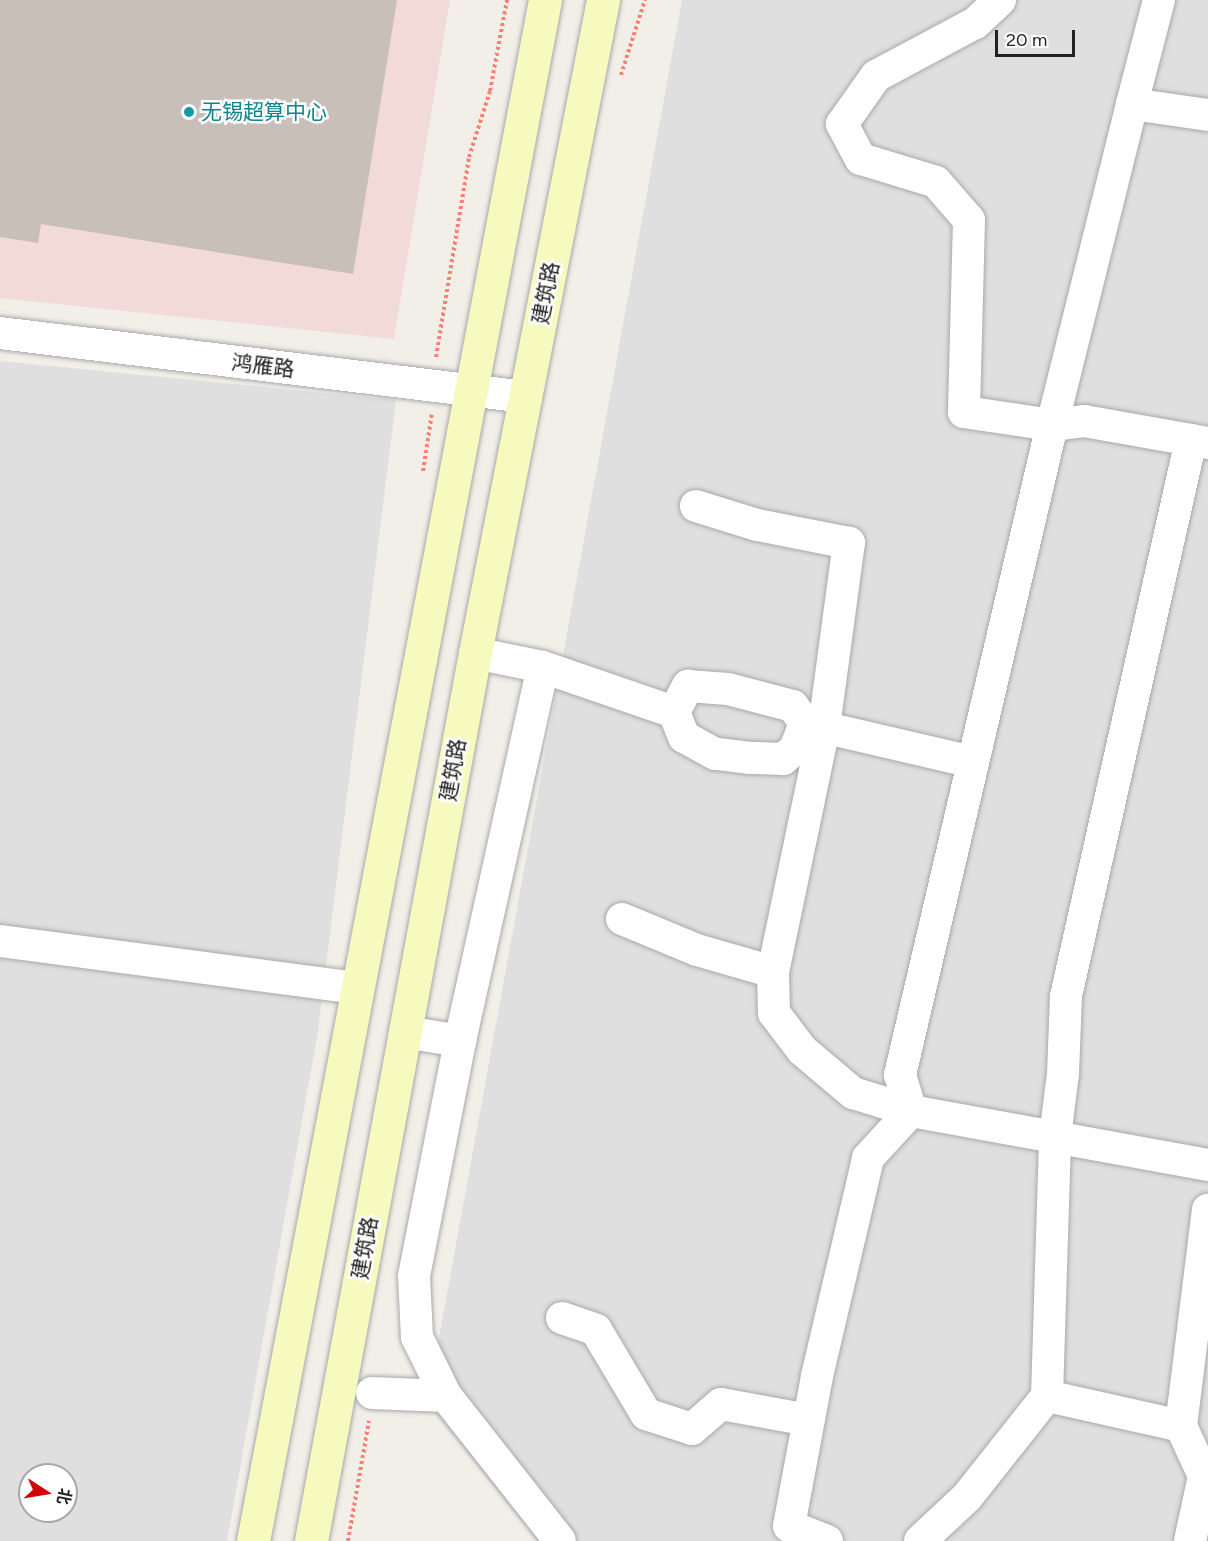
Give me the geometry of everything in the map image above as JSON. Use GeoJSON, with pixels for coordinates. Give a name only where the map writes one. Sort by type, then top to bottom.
{"type":"FeatureCollection","features":[{"type":"Feature","properties":{"kind":"main road"},"geometry":{"type":"LineString","coordinates":[[253,1541],[355,988],[545,0]]}},
{"type":"Feature","properties":{"kind":"main road","name":"建筑路"},"geometry":{"type":"LineString","coordinates":[[311,1541],[475,653],[603,0]]}},
{"type":"Feature","properties":{"kind":"street"},"geometry":{"type":"LineString","coordinates":[[920,1541],[967,1497],[1047,1396],[1055,1137],[1063,1074],[1066,996],[1199,442],[1084,421],[1052,425],[964,412],[969,220],[936,182],[861,159],[842,124],[876,76],[975,23],[1000,0]]}},
{"type":"Feature","properties":{"kind":"street"},"geometry":{"type":"LineString","coordinates":[[911,1111],[900,1075],[1052,425],[1159,0]]}},
{"type":"Feature","properties":{"kind":"street"},"geometry":{"type":"LineString","coordinates":[[1132,104],[1208,115]]}},
{"type":"Feature","properties":{"kind":"street","name":"鸿雁路"},"geometry":{"type":"LineString","coordinates":[[0,333],[526,398]]}},
{"type":"Feature","properties":{"kind":"street"},"geometry":{"type":"LineString","coordinates":[[696,506],[757,525],[849,543],[814,725],[773,972],[774,1013],[802,1050],[853,1093],[911,1111],[1208,1165]]}},
{"type":"Feature","properties":{"kind":"street"},"geometry":{"type":"LineString","coordinates":[[475,653],[543,667],[674,712],[684,737],[715,754],[783,759],[795,749],[814,725]]}},
{"type":"Feature","properties":{"kind":"street"},"geometry":{"type":"LineString","coordinates":[[543,667],[460,1041],[414,1276],[417,1337],[446,1396],[560,1541]]}},
{"type":"Feature","properties":{"kind":"street"},"geometry":{"type":"LineString","coordinates":[[674,712],[688,686],[728,688],[793,706],[814,725],[973,762]]}},
{"type":"Feature","properties":{"kind":"street"},"geometry":{"type":"LineString","coordinates":[[622,920],[697,950],[773,972]]}},
{"type":"Feature","properties":{"kind":"street"},"geometry":{"type":"LineString","coordinates":[[0,941],[355,988]]}},
{"type":"Feature","properties":{"kind":"street"},"geometry":{"type":"LineString","coordinates":[[405,1032],[460,1041]]}},
{"type":"Feature","properties":{"kind":"street"},"geometry":{"type":"LineString","coordinates":[[827,1541],[789,1526],[809,1420],[868,1158],[911,1111]]}},
{"type":"Feature","properties":{"kind":"street"},"geometry":{"type":"LineString","coordinates":[[1190,1541],[1206,1475],[1181,1426],[1208,1210]]}},
{"type":"Feature","properties":{"kind":"street"},"geometry":{"type":"LineString","coordinates":[[562,1318],[596,1330],[646,1414],[692,1429],[721,1404],[809,1420]]}},
{"type":"Feature","properties":{"kind":"street"},"geometry":{"type":"LineString","coordinates":[[372,1393],[446,1396]]}},
{"type":"Feature","properties":{"kind":"street"},"geometry":{"type":"LineString","coordinates":[[1047,1396],[1181,1426]]}},
{"type":"Feature","properties":{"kind":"path"},"geometry":{"type":"LineString","coordinates":[[422,473],[434,387],[438,333],[469,157],[490,91],[507,0]]}},
{"type":"Feature","properties":{"kind":"shaded area","name":"无锡超算中心"},"geometry":{"type":"Polygon","coordinates":[[[0,0],[450,0],[394,339],[0,298],[0,0]]]}},
{"type":"Feature","properties":{"kind":"shaded area"},"geometry":{"type":"Polygon","coordinates":[[[682,0],[1208,0],[1208,1541],[537,1541],[427,1404],[682,0]]]}},
{"type":"Feature","properties":{"kind":"shaded area"},"geometry":{"type":"Polygon","coordinates":[[[0,361],[396,400],[318,1031],[227,1541],[0,1541],[0,361]]]}},
{"type":"Feature","properties":{"kind":"building","name":"无锡超算中心"},"geometry":{"type":"Polygon","coordinates":[[[0,0],[397,0],[353,274],[41,224],[38,243],[0,237],[0,0]]]}},
{"type":"Feature","properties":{"kind":"place","name":"无锡超算中心"},"geometry":{"type":"Point","coordinates":[189,112]}}]}
